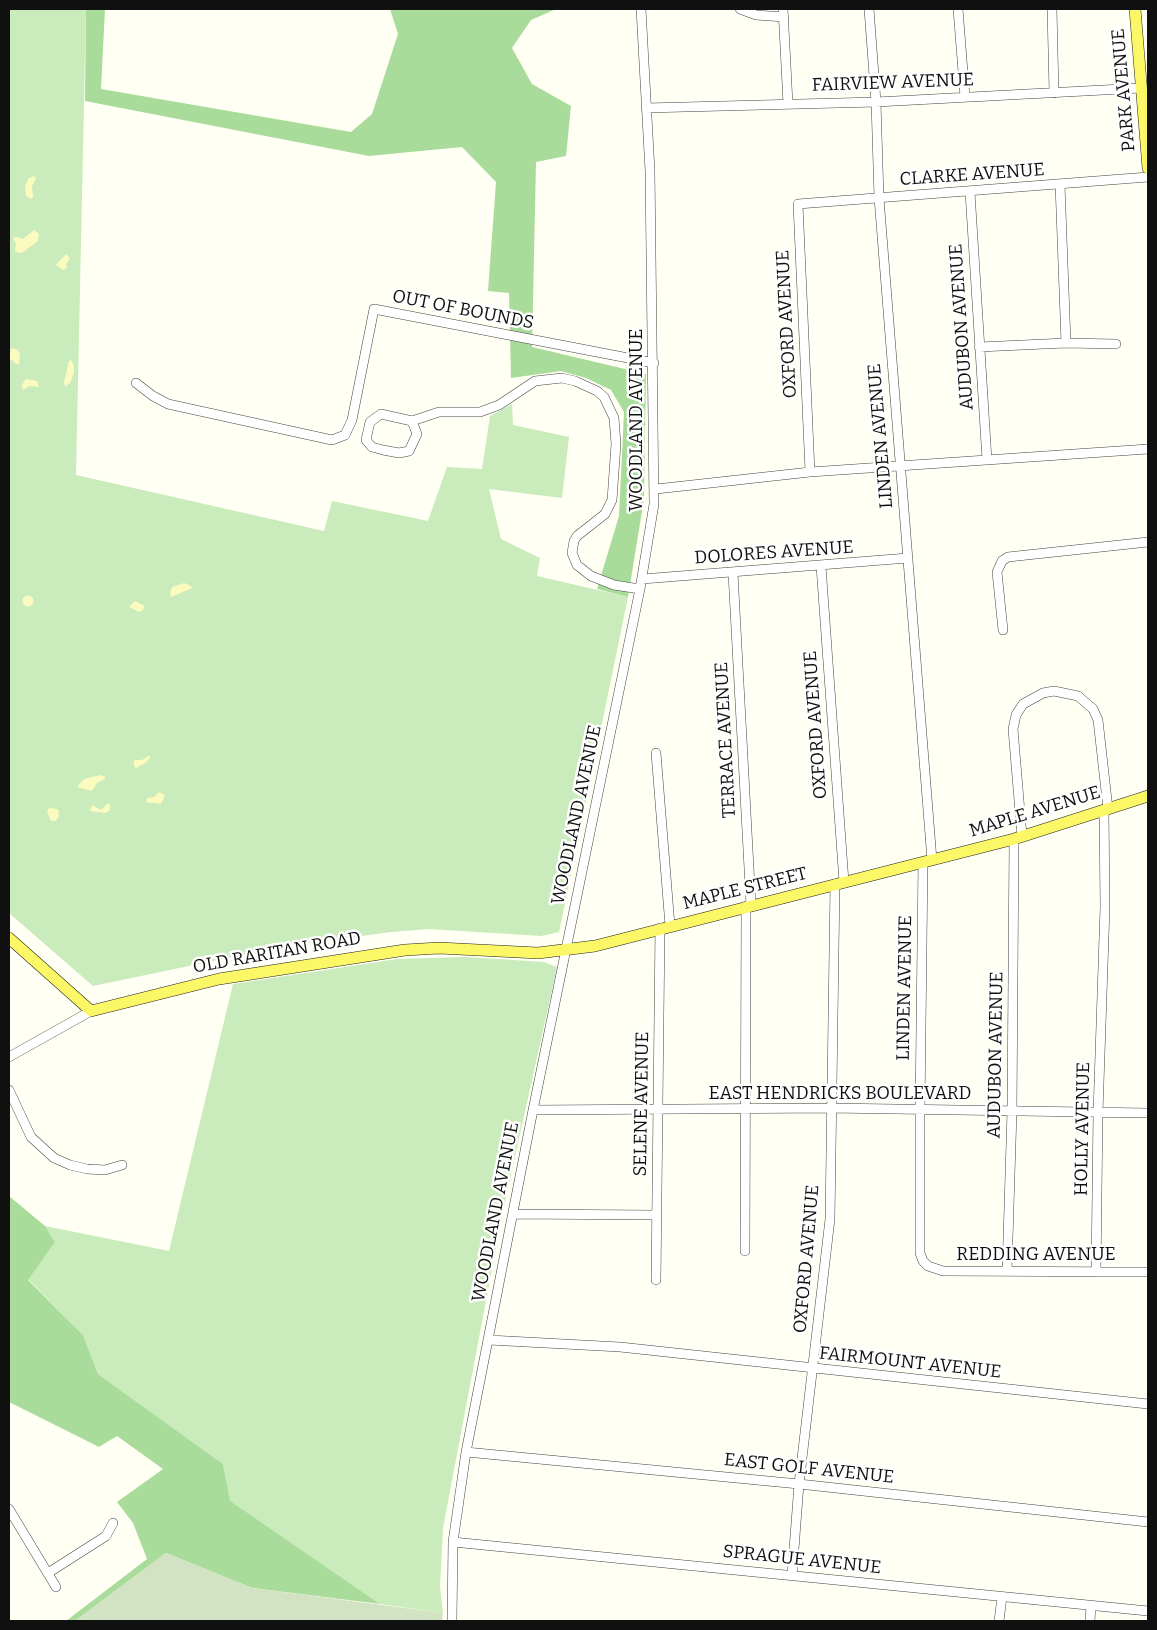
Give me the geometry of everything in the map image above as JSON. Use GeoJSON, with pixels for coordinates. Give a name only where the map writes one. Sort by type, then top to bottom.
{"type":"FeatureCollection","features":[{"type":"Feature","properties":{"kind":"main road","name":"PARK AVENUE"},"geometry":{"type":"LineString","coordinates":[[1135,9],[1144,72],[1142,88],[1148,168]]}},
{"type":"Feature","properties":{"kind":"main road","name":"MAPLE AVENUE"},"geometry":{"type":"LineString","coordinates":[[928,861],[1018,838],[1148,796]]}},
{"type":"Feature","properties":{"kind":"main road","name":"MAPLE STREET"},"geometry":{"type":"LineString","coordinates":[[566,951],[595,946],[749,905],[928,861]]}},
{"type":"Feature","properties":{"kind":"main road"},"geometry":{"type":"LineString","coordinates":[[9,938],[91,1011]]}},
{"type":"Feature","properties":{"kind":"main road","name":"OLD RARITAN ROAD"},"geometry":{"type":"LineString","coordinates":[[91,1011],[219,979],[405,950],[439,948],[538,953],[566,951]]}},
{"type":"Feature","properties":{"kind":"street","name":"WOODLAND AVENUE"},"geometry":{"type":"LineString","coordinates":[[452,1621],[453,1542],[466,1452],[533,1110],[652,525],[656,489],[650,171],[641,9]]}},
{"type":"Feature","properties":{"kind":"street"},"geometry":{"type":"LineString","coordinates":[[740,9],[756,15],[784,13],[788,104]]}},
{"type":"Feature","properties":{"kind":"street","name":"LINDEN AVENUE"},"geometry":{"type":"LineString","coordinates":[[869,9],[876,102],[879,198],[899,466],[908,558],[928,861],[920,1110],[920,1254],[925,1264]]}},
{"type":"Feature","properties":{"kind":"street"},"geometry":{"type":"LineString","coordinates":[[958,9],[966,96]]}},
{"type":"Feature","properties":{"kind":"street"},"geometry":{"type":"LineString","coordinates":[[1052,9],[1054,93]]}},
{"type":"Feature","properties":{"kind":"street","name":"FAIRVIEW AVENUE"},"geometry":{"type":"LineString","coordinates":[[646,108],[876,102],[1142,88]]}},
{"type":"Feature","properties":{"kind":"street","name":"CLARKE AVENUE"},"geometry":{"type":"LineString","coordinates":[[798,204],[1148,177]]}},
{"type":"Feature","properties":{"kind":"street"},"geometry":{"type":"LineString","coordinates":[[1060,184],[1066,343]]}},
{"type":"Feature","properties":{"kind":"street","name":"AUDUBON AVENUE"},"geometry":{"type":"LineString","coordinates":[[970,192],[987,460]]}},
{"type":"Feature","properties":{"kind":"street","name":"OXFORD AVENUE"},"geometry":{"type":"LineString","coordinates":[[798,204],[810,472]]}},
{"type":"Feature","properties":{"kind":"street","name":"OUT OF BOUNDS"},"geometry":{"type":"LineString","coordinates":[[136,383],[153,396],[168,404],[332,440],[344,435],[352,420],[374,309],[654,362]]}},
{"type":"Feature","properties":{"kind":"street"},"geometry":{"type":"LineString","coordinates":[[979,347],[1066,343],[1116,344]]}},
{"type":"Feature","properties":{"kind":"street"},"geometry":{"type":"LineString","coordinates":[[412,421],[417,434],[409,451],[399,454],[383,450],[372,447],[366,440],[368,426],[376,416],[389,415],[412,421],[439,412],[480,412],[489,410],[535,380],[562,378],[575,381],[597,391],[604,398],[614,418],[616,444],[612,500],[605,514],[577,536],[572,553],[577,565],[591,576],[614,585],[640,590]]}},
{"type":"Feature","properties":{"kind":"street"},"geometry":{"type":"LineString","coordinates":[[656,489],[810,472],[1148,449]]}},
{"type":"Feature","properties":{"kind":"street"},"geometry":{"type":"LineString","coordinates":[[1003,630],[997,572],[1002,561],[1008,558],[1148,542]]}},
{"type":"Feature","properties":{"kind":"street","name":"DOLORES AVENUE"},"geometry":{"type":"LineString","coordinates":[[642,579],[908,558]]}},
{"type":"Feature","properties":{"kind":"street","name":"OXFORD AVENUE"},"geometry":{"type":"LineString","coordinates":[[792,1575],[799,1484],[823,1266],[830,1220],[831,1108],[839,883],[822,566]]}},
{"type":"Feature","properties":{"kind":"street","name":"TERRACE AVENUE"},"geometry":{"type":"LineString","coordinates":[[733,573],[749,905],[745,1108],[745,1251]]}},
{"type":"Feature","properties":{"kind":"street","name":"AUDUBON AVENUE"},"geometry":{"type":"LineString","coordinates":[[1007,1271],[1018,838],[1013,729],[1016,715],[1023,704],[1043,692],[1054,691],[1078,696],[1093,709],[1098,720],[1106,810]]}},
{"type":"Feature","properties":{"kind":"street","name":"SELENE AVENUE"},"geometry":{"type":"LineString","coordinates":[[656,753],[665,927],[658,1110],[656,1280]]}},
{"type":"Feature","properties":{"kind":"street","name":"HOLLY AVENUE"},"geometry":{"type":"LineString","coordinates":[[1096,1272],[1106,810]]}},
{"type":"Feature","properties":{"kind":"street","name":"OLD RARITAN ROAD"},"geometry":{"type":"LineString","coordinates":[[9,1057],[91,1011]]}},
{"type":"Feature","properties":{"kind":"street"},"geometry":{"type":"LineString","coordinates":[[9,1090],[31,1137],[54,1158],[70,1166],[87,1170],[105,1170],[122,1165]]}},
{"type":"Feature","properties":{"kind":"street","name":"EAST HENDRICKS BOULEVARD"},"geometry":{"type":"LineString","coordinates":[[533,1110],[831,1108],[1098,1114],[1148,1113]]}},
{"type":"Feature","properties":{"kind":"street"},"geometry":{"type":"LineString","coordinates":[[513,1214],[657,1215]]}},
{"type":"Feature","properties":{"kind":"street","name":"REDDING AVENUE"},"geometry":{"type":"LineString","coordinates":[[925,1264],[944,1271],[1148,1272]]}},
{"type":"Feature","properties":{"kind":"street","name":"FAIRMOUNT AVENUE"},"geometry":{"type":"LineString","coordinates":[[488,1340],[620,1347],[813,1370],[1148,1404]]}},
{"type":"Feature","properties":{"kind":"street","name":"EAST GOLF AVENUE"},"geometry":{"type":"LineString","coordinates":[[466,1452],[799,1484],[1148,1522]]}},
{"type":"Feature","properties":{"kind":"street"},"geometry":{"type":"LineString","coordinates":[[9,1509],[56,1587]]}},
{"type":"Feature","properties":{"kind":"street"},"geometry":{"type":"LineString","coordinates":[[48,1573],[106,1536],[113,1523]]}},
{"type":"Feature","properties":{"kind":"street","name":"SPRAGUE AVENUE"},"geometry":{"type":"LineString","coordinates":[[453,1542],[1148,1611]]}},
{"type":"Feature","properties":{"kind":"street"},"geometry":{"type":"LineString","coordinates":[[999,1621],[1002,1597]]}},
{"type":"Feature","properties":{"kind":"street"},"geometry":{"type":"LineString","coordinates":[[1090,1621],[1092,1606]]}},
{"type":"Feature","properties":{"kind":"shaded area"},"geometry":{"type":"Polygon","coordinates":[[[9,9],[86,9],[76,475],[324,531],[332,501],[428,521],[447,467],[482,469],[490,416],[512,404],[513,425],[569,437],[562,498],[489,489],[501,539],[540,558],[537,576],[628,597],[559,932],[541,936],[429,929],[391,932],[280,947],[93,986],[9,913],[9,9]]]}},
{"type":"Feature","properties":{"kind":"shaded area"},"geometry":{"type":"Polygon","coordinates":[[[86,9],[105,9],[101,89],[351,132],[372,114],[398,34],[390,9],[556,9],[531,20],[512,48],[532,84],[571,106],[566,156],[536,162],[532,347],[646,374],[644,499],[628,597],[597,589],[619,516],[624,412],[611,390],[586,378],[561,371],[511,378],[509,293],[488,291],[496,182],[462,147],[369,156],[85,101],[86,9]]]}},
{"type":"Feature","properties":{"kind":"shaded area"},"geometry":{"type":"Polygon","coordinates":[[[465,957],[544,962],[557,967],[503,1211],[443,1528],[440,1587],[443,1613],[380,1604],[229,1501],[223,1464],[98,1374],[83,1335],[28,1279],[55,1242],[45,1226],[169,1251],[233,984],[397,959],[465,957]]]}},
{"type":"Feature","properties":{"kind":"shaded area"},"geometry":{"type":"Polygon","coordinates":[[[9,1196],[45,1226],[55,1242],[28,1280],[83,1335],[98,1374],[223,1464],[230,1501],[380,1604],[252,1588],[166,1553],[75,1621],[66,1621],[147,1559],[133,1523],[117,1502],[163,1469],[117,1436],[99,1447],[9,1402],[9,1196]]]}},
{"type":"Feature","properties":{"kind":"shaded area"},"geometry":{"type":"Polygon","coordinates":[[[166,1553],[252,1588],[443,1613],[442,1621],[75,1621],[166,1553]]]}},
{"type":"Feature","properties":{"kind":"sand"},"geometry":{"type":"Polygon","coordinates":[[[34,176],[36,179],[32,186],[33,197],[31,199],[26,196],[25,186],[29,178],[34,176]]]}},
{"type":"Feature","properties":{"kind":"sand"},"geometry":{"type":"Polygon","coordinates":[[[34,230],[39,234],[38,241],[22,253],[15,252],[16,244],[13,238],[23,239],[34,230]]]}},
{"type":"Feature","properties":{"kind":"sand"},"geometry":{"type":"Polygon","coordinates":[[[66,254],[70,258],[66,264],[67,268],[63,270],[56,265],[66,254]]]}},
{"type":"Feature","properties":{"kind":"sand"},"geometry":{"type":"Polygon","coordinates":[[[11,348],[16,349],[20,353],[19,364],[12,360],[9,361],[11,348]]]}},
{"type":"Feature","properties":{"kind":"sand"},"geometry":{"type":"Polygon","coordinates":[[[71,360],[74,365],[74,373],[70,383],[65,387],[64,382],[69,361],[71,360]]]}},
{"type":"Feature","properties":{"kind":"sand"},"geometry":{"type":"Polygon","coordinates":[[[26,379],[37,381],[39,387],[30,386],[23,390],[22,385],[26,379]]]}},
{"type":"Feature","properties":{"kind":"sand"},"geometry":{"type":"Polygon","coordinates":[[[184,583],[192,588],[171,597],[172,587],[184,583]]]}},
{"type":"Feature","properties":{"kind":"sand"},"geometry":{"type":"Polygon","coordinates":[[[28,595],[34,601],[28,607],[22,601],[28,595]]]}},
{"type":"Feature","properties":{"kind":"sand"},"geometry":{"type":"Polygon","coordinates":[[[135,601],[145,606],[142,611],[139,612],[129,607],[135,601]]]}},
{"type":"Feature","properties":{"kind":"sand"},"geometry":{"type":"Polygon","coordinates":[[[151,756],[147,762],[136,768],[134,766],[134,760],[142,760],[151,756]]]}},
{"type":"Feature","properties":{"kind":"sand"},"geometry":{"type":"Polygon","coordinates":[[[100,775],[105,777],[105,779],[97,783],[92,791],[77,787],[84,779],[100,775]]]}},
{"type":"Feature","properties":{"kind":"sand"},"geometry":{"type":"Polygon","coordinates":[[[159,792],[165,795],[161,804],[146,802],[147,798],[154,797],[159,792]]]}},
{"type":"Feature","properties":{"kind":"sand"},"geometry":{"type":"Polygon","coordinates":[[[107,804],[110,804],[110,810],[106,813],[90,811],[92,805],[101,810],[107,804]]]}},
{"type":"Feature","properties":{"kind":"sand"},"geometry":{"type":"Polygon","coordinates":[[[49,808],[58,809],[59,816],[56,821],[51,821],[47,811],[49,808]]]}}]}
